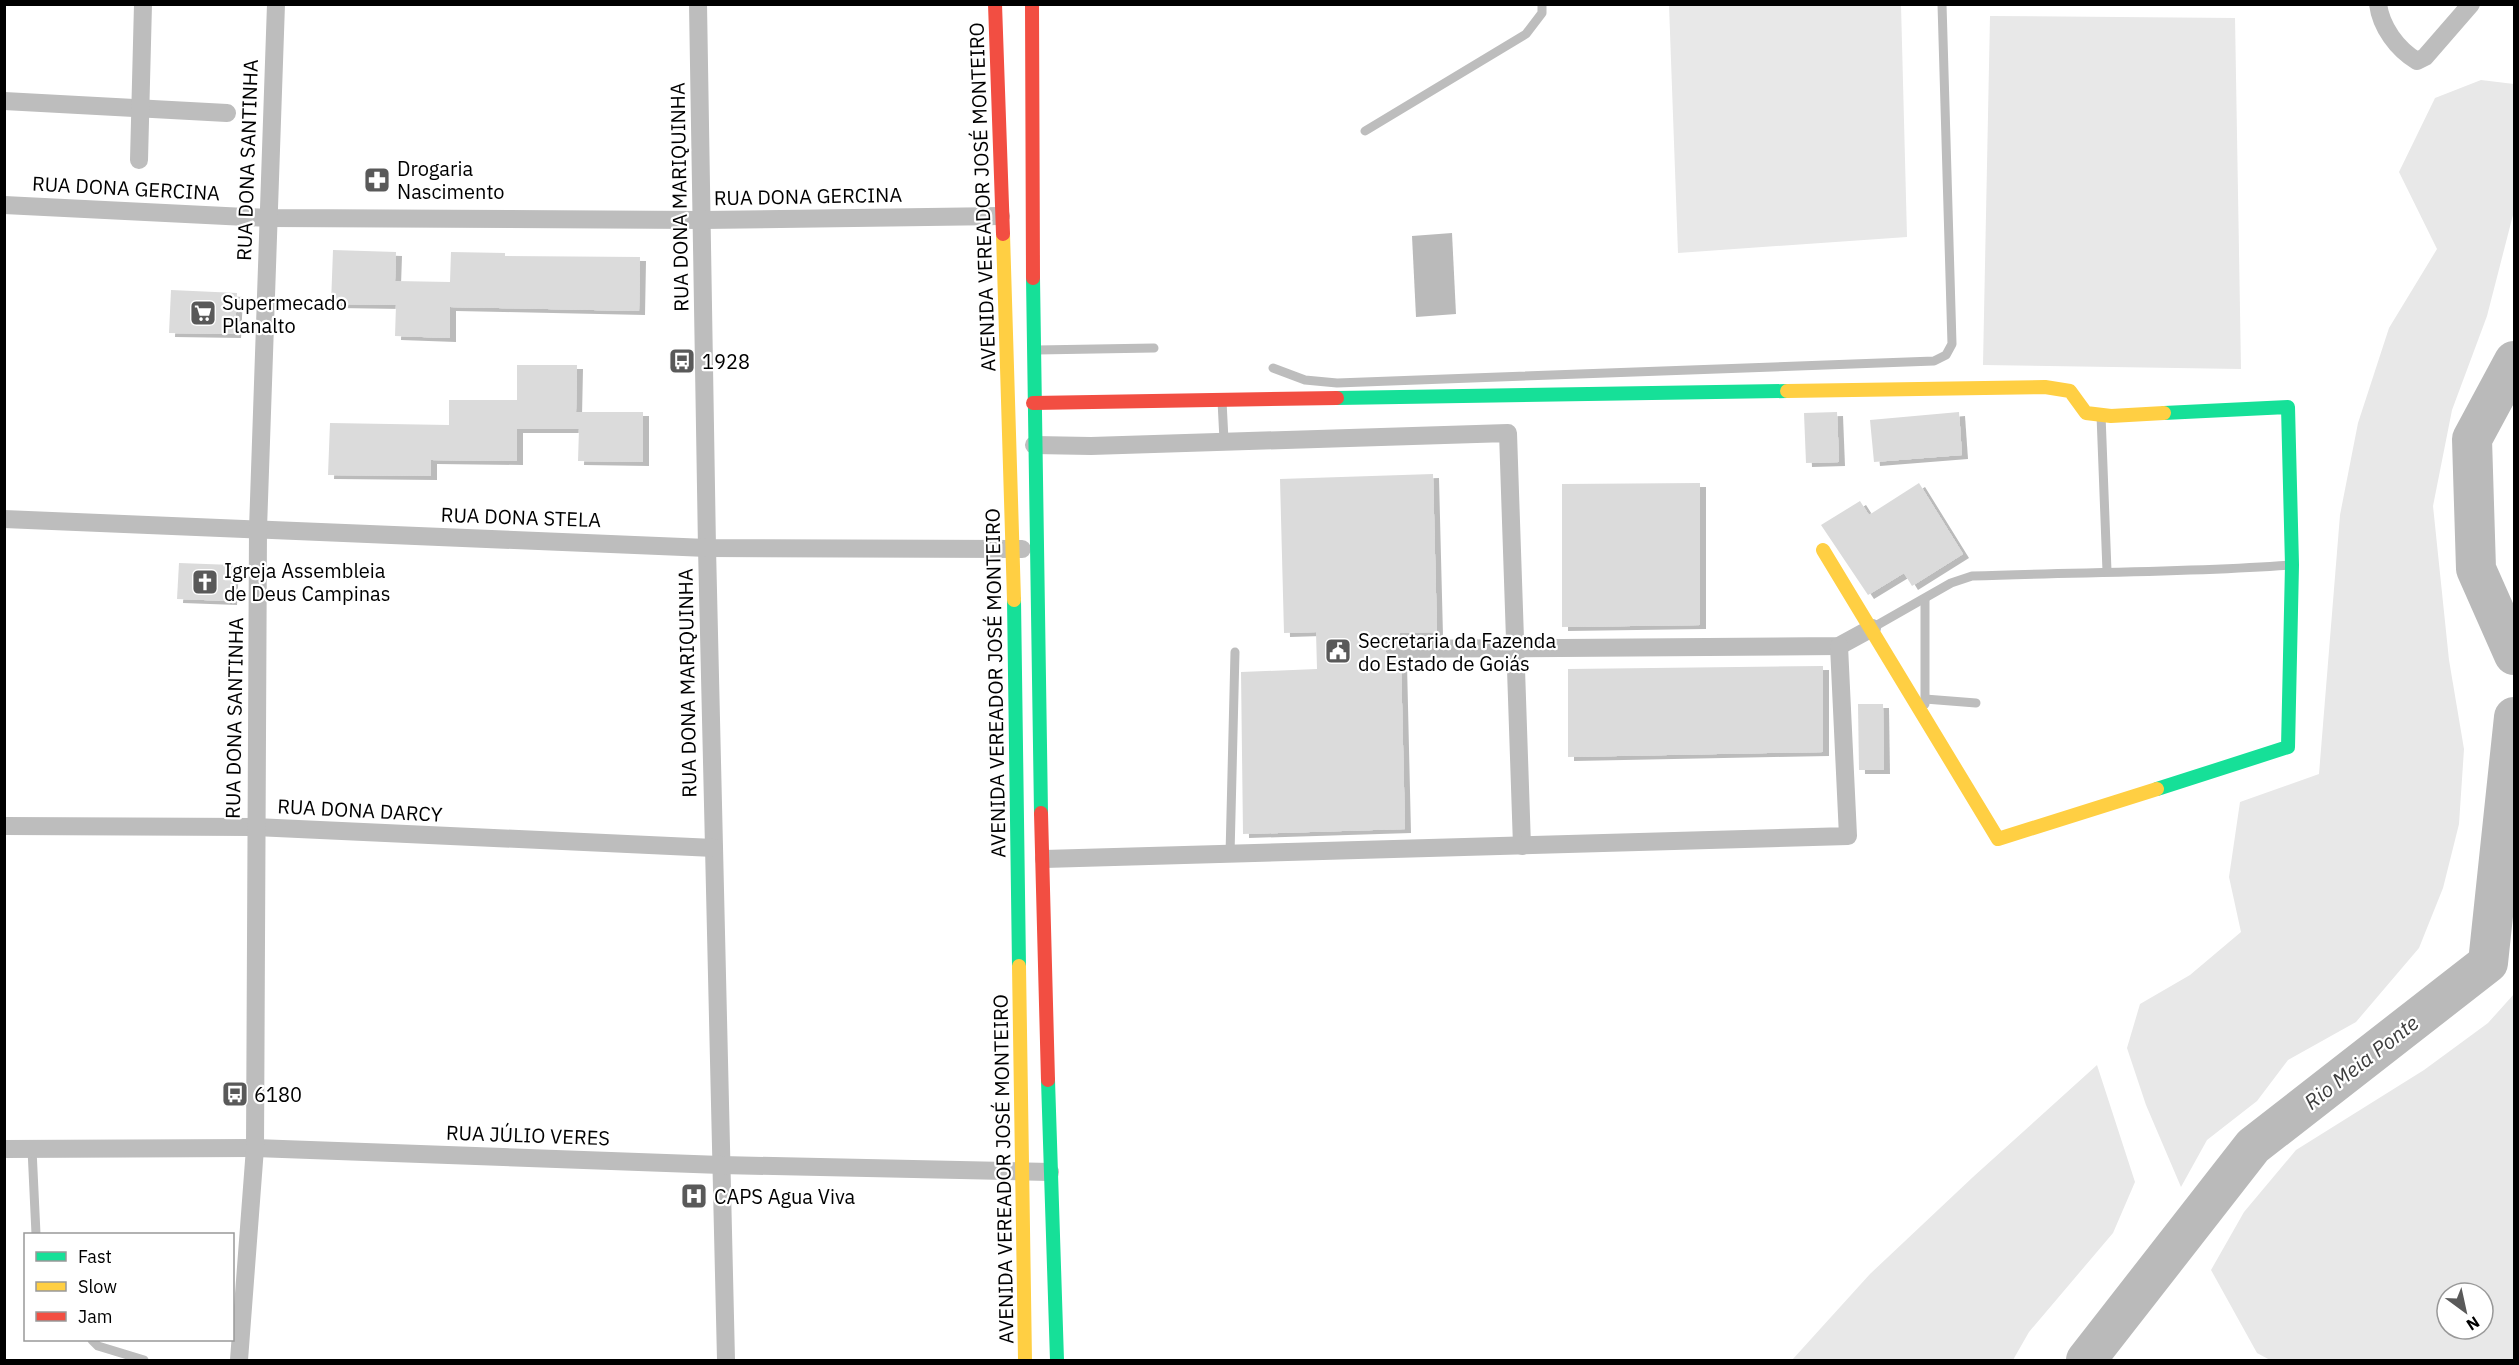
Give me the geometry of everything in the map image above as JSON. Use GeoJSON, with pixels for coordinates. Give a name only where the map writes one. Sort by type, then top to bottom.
{"type":"FeatureCollection","features":[{"type":"Feature","properties":{"kind":"main road","name":"AVENIDA VEREADOR JOSÉ MONTEIRO"},"geometry":{"type":"LineString","coordinates":[[995,4],[1012,549],[1025,1360]]}},
{"type":"Feature","properties":{"kind":"main road"},"geometry":{"type":"LineString","coordinates":[[1032,4],[1032,350],[1050,1172],[1057,1360]]}},
{"type":"Feature","properties":{"kind":"main road"},"geometry":{"type":"LineString","coordinates":[[1033,403],[2045,387],[2070,391],[2086,413],[2110,416],[2288,407],[2292,565],[2288,747],[1998,839],[1823,550]]}},
{"type":"Feature","properties":{"kind":"street"},"geometry":{"type":"LineString","coordinates":[[139,160],[143,4]]}},
{"type":"Feature","properties":{"kind":"street","name":"RUA DONA SANTINHA"},"geometry":{"type":"LineString","coordinates":[[239,1360],[255,1148],[258,529],[276,4]]}},
{"type":"Feature","properties":{"kind":"street","name":"RUA DONA MARIQUINHA"},"geometry":{"type":"LineString","coordinates":[[698,4],[707,548],[726,1360]]}},
{"type":"Feature","properties":{"kind":"street"},"geometry":{"type":"LineString","coordinates":[[2378,4],[2384,27],[2409,56],[2417,61],[2425,57],[2472,4]]}},
{"type":"Feature","properties":{"kind":"street"},"geometry":{"type":"LineString","coordinates":[[4,100],[227,113]]}},
{"type":"Feature","properties":{"kind":"street","name":"RUA DONA GERCINA"},"geometry":{"type":"LineString","coordinates":[[4,205],[268,218],[702,220],[1001,216]]}},
{"type":"Feature","properties":{"kind":"street"},"geometry":{"type":"LineString","coordinates":[[1034,445],[1091,446],[1224,440],[1508,433],[1522,846]]}},
{"type":"Feature","properties":{"kind":"street","name":"RUA DONA STELA"},"geometry":{"type":"LineString","coordinates":[[4,519],[707,548],[1036,549]]}},
{"type":"Feature","properties":{"kind":"street"},"geometry":{"type":"LineString","coordinates":[[1395,649],[1839,646],[1872,628]]}},
{"type":"Feature","properties":{"kind":"street"},"geometry":{"type":"LineString","coordinates":[[1044,859],[1848,836],[1839,646]]}},
{"type":"Feature","properties":{"kind":"street","name":"RUA DONA DARCY"},"geometry":{"type":"LineString","coordinates":[[4,826],[255,827],[714,848]]}},
{"type":"Feature","properties":{"kind":"street","name":"RUA JÚLIO VERES"},"geometry":{"type":"LineString","coordinates":[[4,1149],[255,1148],[721,1165],[1050,1172]]}},
{"type":"Feature","properties":{"kind":"lane"},"geometry":{"type":"LineString","coordinates":[[1365,131],[1526,34],[1542,13],[1542,4]]}},
{"type":"Feature","properties":{"kind":"lane"},"geometry":{"type":"LineString","coordinates":[[1273,368],[1305,380],[1337,383],[1934,361],[1946,355],[1952,344],[1942,4]]}},
{"type":"Feature","properties":{"kind":"lane"},"geometry":{"type":"LineString","coordinates":[[1032,350],[1154,348]]}},
{"type":"Feature","properties":{"kind":"lane"},"geometry":{"type":"LineString","coordinates":[[1222,400],[1224,440]]}},
{"type":"Feature","properties":{"kind":"lane"},"geometry":{"type":"LineString","coordinates":[[2102,414],[2107,571]]}},
{"type":"Feature","properties":{"kind":"lane"},"geometry":{"type":"LineString","coordinates":[[1872,628],[1925,600],[1951,583],[1972,576],[2107,571],[2169,573],[2292,565]]}},
{"type":"Feature","properties":{"kind":"lane"},"geometry":{"type":"LineString","coordinates":[[1925,600],[1925,716]]}},
{"type":"Feature","properties":{"kind":"lane"},"geometry":{"type":"LineString","coordinates":[[1230,855],[1235,652]]}},
{"type":"Feature","properties":{"kind":"lane"},"geometry":{"type":"LineString","coordinates":[[1925,699],[1976,703]]}},
{"type":"Feature","properties":{"kind":"lane"},"geometry":{"type":"LineString","coordinates":[[32,1149],[36,1233]]}},
{"type":"Feature","properties":{"kind":"lane"},"geometry":{"type":"LineString","coordinates":[[93,1341],[98,1346],[144,1360]]}},
{"type":"Feature","properties":{"kind":"shaded area"},"geometry":{"type":"Polygon","coordinates":[[[1669,5],[1901,5],[1907,237],[1678,253],[1669,5]]]}},
{"type":"Feature","properties":{"kind":"shaded area"},"geometry":{"type":"Polygon","coordinates":[[[1990,16],[2235,18],[2241,369],[1983,365],[1990,16]]]}},
{"type":"Feature","properties":{"kind":"shaded area"},"geometry":{"type":"Polygon","coordinates":[[[2481,80],[2514,84],[2514,211],[2487,316],[2452,410],[2433,506],[2449,660],[2464,749],[2459,824],[2443,888],[2419,948],[2356,1022],[2288,1060],[2257,1101],[2207,1140],[2181,1187],[2146,1105],[2127,1048],[2140,1004],[2190,975],[2241,932],[2229,877],[2240,802],[2319,774],[2340,515],[2358,423],[2389,328],[2437,249],[2399,172],[2435,98],[2481,80]]]}},
{"type":"Feature","properties":{"kind":"shaded area"},"geometry":{"type":"Polygon","coordinates":[[[1452,233],[1456,314],[1416,317],[1412,236],[1452,233]]]}},
{"type":"Feature","properties":{"kind":"shaded area"},"geometry":{"type":"Polygon","coordinates":[[[2514,994],[2514,1360],[2270,1360],[2257,1353],[2211,1270],[2244,1212],[2296,1150],[2424,1070],[2488,1023],[2514,994]]]}},
{"type":"Feature","properties":{"kind":"shaded area"},"geometry":{"type":"Polygon","coordinates":[[[2097,1065],[2135,1182],[2113,1233],[2029,1332],[2013,1360],[1792,1360],[1870,1274],[2097,1065]]]}},
{"type":"Feature","properties":{"kind":"building"},"geometry":{"type":"Polygon","coordinates":[[[333,250],[396,252],[395,281],[450,282],[451,252],[505,253],[505,256],[640,257],[639,311],[450,307],[450,338],[395,336],[396,305],[331,304],[333,250]]]}},
{"type":"Feature","properties":{"kind":"building","name":"Supermecado Planalto"},"geometry":{"type":"Polygon","coordinates":[[[171,290],[237,293],[235,334],[169,333],[171,290]]]}},
{"type":"Feature","properties":{"kind":"building"},"geometry":{"type":"Polygon","coordinates":[[[517,365],[577,365],[576,412],[643,412],[643,462],[578,461],[579,429],[517,429],[517,461],[431,460],[431,476],[328,475],[330,423],[449,425],[449,400],[517,400],[517,365]]]}},
{"type":"Feature","properties":{"kind":"building"},"geometry":{"type":"Polygon","coordinates":[[[1837,412],[1839,462],[1806,463],[1804,413],[1837,412]]]}},
{"type":"Feature","properties":{"kind":"building"},"geometry":{"type":"Polygon","coordinates":[[[1959,412],[1962,455],[1874,462],[1870,420],[1959,412]]]}},
{"type":"Feature","properties":{"kind":"building","name":"Secretaria da Fazenda do Estado de Goiás"},"geometry":{"type":"Polygon","coordinates":[[[1433,474],[1437,632],[1400,633],[1400,638],[1389,640],[1384,648],[1389,658],[1401,660],[1405,829],[1243,834],[1241,672],[1317,669],[1316,632],[1284,633],[1280,479],[1433,474]]]}},
{"type":"Feature","properties":{"kind":"building"},"geometry":{"type":"Polygon","coordinates":[[[1700,483],[1700,625],[1562,627],[1562,484],[1700,483]]]}},
{"type":"Feature","properties":{"kind":"building"},"geometry":{"type":"Polygon","coordinates":[[[1919,483],[1963,554],[1912,586],[1904,573],[1868,595],[1821,525],[1860,501],[1869,515],[1919,483]]]}},
{"type":"Feature","properties":{"kind":"building","name":"Igreja Assembleia de Deus Campinas"},"geometry":{"type":"Polygon","coordinates":[[[179,563],[233,565],[231,601],[177,599],[179,563]]]}},
{"type":"Feature","properties":{"kind":"building"},"geometry":{"type":"Polygon","coordinates":[[[1823,666],[1823,752],[1568,757],[1568,669],[1823,666]]]}},
{"type":"Feature","properties":{"kind":"building"},"geometry":{"type":"Polygon","coordinates":[[[1858,704],[1883,704],[1884,770],[1859,770],[1858,704]]]}},
{"type":"Feature","properties":{"kind":"waterway","name":"Rio Meia Ponte"},"geometry":{"type":"LineString","coordinates":[[2514,361],[2472,439],[2476,569],[2514,655]]}},
{"type":"Feature","properties":{"kind":"waterway","name":"Rio Meia Ponte"},"geometry":{"type":"LineString","coordinates":[[2086,1360],[2253,1146],[2488,963],[2514,717]]}},
{"type":"Feature","properties":{"kind":"traffic: fast"},"geometry":{"type":"LineString","coordinates":[[1033,278],[1041,813]]}},
{"type":"Feature","properties":{"kind":"traffic: fast"},"geometry":{"type":"LineString","coordinates":[[1337,398],[1787,391]]}},
{"type":"Feature","properties":{"kind":"traffic: fast"},"geometry":{"type":"LineString","coordinates":[[2157,789],[2288,747],[2292,565],[2288,407],[2164,413]]}},
{"type":"Feature","properties":{"kind":"traffic: fast"},"geometry":{"type":"LineString","coordinates":[[1014,600],[1019,966]]}},
{"type":"Feature","properties":{"kind":"traffic: fast"},"geometry":{"type":"LineString","coordinates":[[1048,1080],[1057,1360]]}},
{"type":"Feature","properties":{"kind":"traffic: slow"},"geometry":{"type":"LineString","coordinates":[[1003,234],[1014,600]]}},
{"type":"Feature","properties":{"kind":"traffic: slow"},"geometry":{"type":"LineString","coordinates":[[1787,391],[2045,387],[2070,391],[2086,413],[2111,416],[2164,413]]}},
{"type":"Feature","properties":{"kind":"traffic: slow"},"geometry":{"type":"LineString","coordinates":[[1823,550],[1998,839],[2157,789]]}},
{"type":"Feature","properties":{"kind":"traffic: slow"},"geometry":{"type":"LineString","coordinates":[[1019,966],[1025,1360]]}},
{"type":"Feature","properties":{"kind":"traffic: jam"},"geometry":{"type":"LineString","coordinates":[[995,4],[1003,234]]}},
{"type":"Feature","properties":{"kind":"traffic: jam"},"geometry":{"type":"LineString","coordinates":[[1032,4],[1033,278]]}},
{"type":"Feature","properties":{"kind":"traffic: jam"},"geometry":{"type":"LineString","coordinates":[[1033,403],[1337,398]]}},
{"type":"Feature","properties":{"kind":"traffic: jam"},"geometry":{"type":"LineString","coordinates":[[1041,813],[1048,1080]]}},
{"type":"Feature","properties":{"kind":"place","name":"Drogaria Nascimento"},"geometry":{"type":"Point","coordinates":[377,180]}},
{"type":"Feature","properties":{"kind":"place","name":"Supermecado Planalto"},"geometry":{"type":"Point","coordinates":[203,313]}},
{"type":"Feature","properties":{"kind":"place","name":"1928"},"geometry":{"type":"Point","coordinates":[682,361]}},
{"type":"Feature","properties":{"kind":"place","name":"Igreja Assembleia de Deus Campinas"},"geometry":{"type":"Point","coordinates":[205,582]}},
{"type":"Feature","properties":{"kind":"place","name":"Secretaria da Fazenda do Estado de Goiás"},"geometry":{"type":"Point","coordinates":[1338,651]}},
{"type":"Feature","properties":{"kind":"place","name":"6180"},"geometry":{"type":"Point","coordinates":[235,1094]}},
{"type":"Feature","properties":{"kind":"place","name":"CAPS Agua Viva"},"geometry":{"type":"Point","coordinates":[694,1196]}}]}
